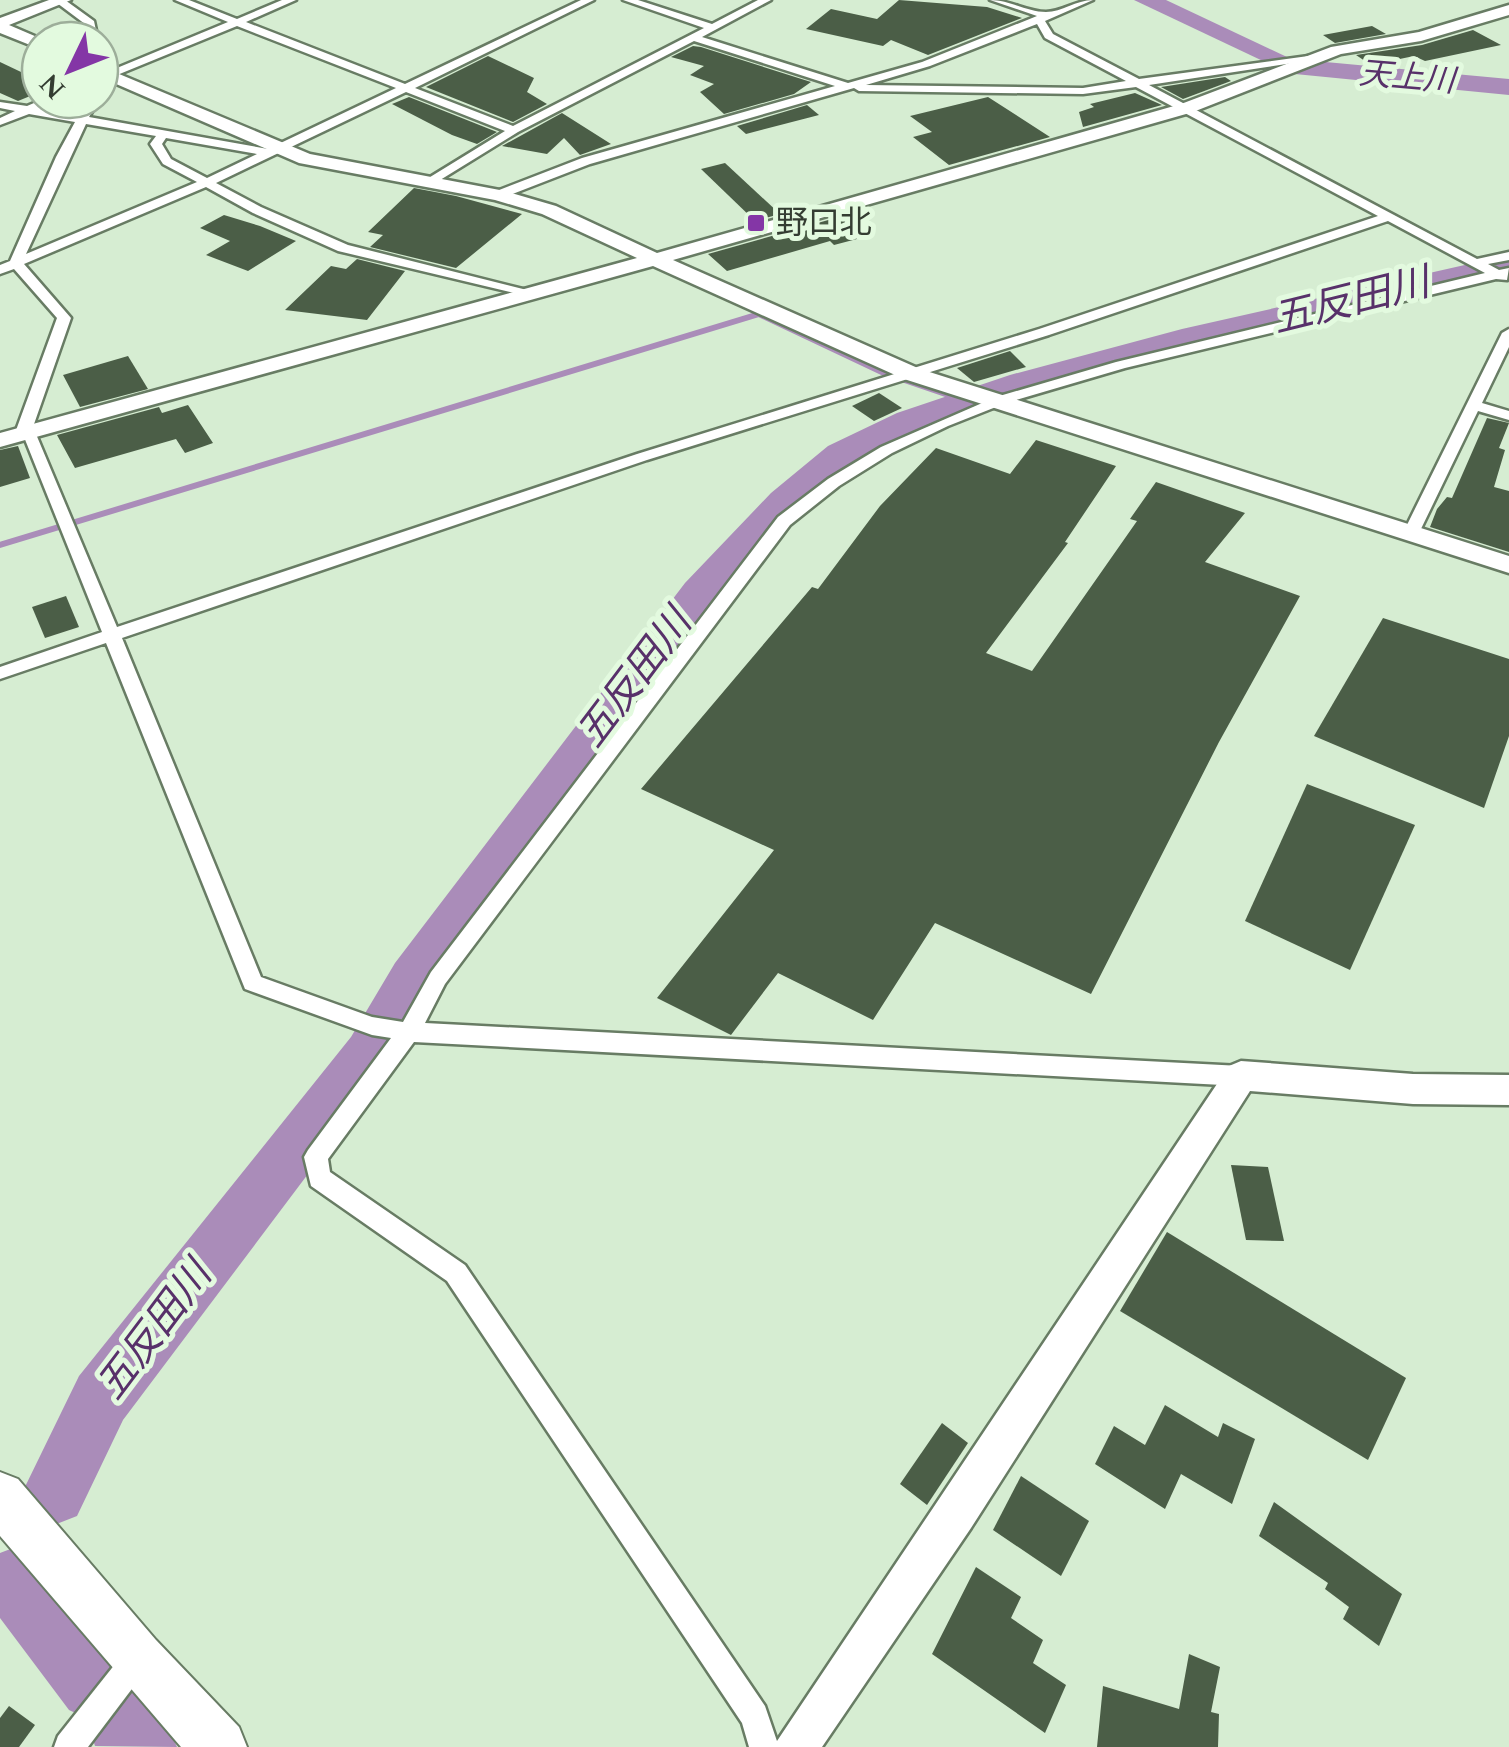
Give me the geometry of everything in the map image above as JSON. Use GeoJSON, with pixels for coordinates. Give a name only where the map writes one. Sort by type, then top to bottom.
{"type":"FeatureCollection","features":[{"type":"Feature","properties":{"kind":"highway"},"geometry":{"type":"LineString","coordinates":[[0,1496],[137,1659],[219,1747]]}},
{"type":"Feature","properties":{"kind":"street"},"geometry":{"type":"LineString","coordinates":[[0,25],[60,0],[87,20]]}},
{"type":"Feature","properties":{"kind":"street"},"geometry":{"type":"LineString","coordinates":[[180,0],[514,130]]}},
{"type":"Feature","properties":{"kind":"street"},"geometry":{"type":"LineString","coordinates":[[120,71],[291,0]]}},
{"type":"Feature","properties":{"kind":"street"},"geometry":{"type":"LineString","coordinates":[[0,270],[210,182],[589,0]]}},
{"type":"Feature","properties":{"kind":"street"},"geometry":{"type":"LineString","coordinates":[[628,0],[712,28]]}},
{"type":"Feature","properties":{"kind":"street"},"geometry":{"type":"LineString","coordinates":[[428,182],[514,130],[766,0]]}},
{"type":"Feature","properties":{"kind":"street"},"geometry":{"type":"LineString","coordinates":[[995,0],[1043,18]]}},
{"type":"Feature","properties":{"kind":"street"},"geometry":{"type":"LineString","coordinates":[[498,194],[586,162],[926,64],[1088,0]]}},
{"type":"Feature","properties":{"kind":"street"},"geometry":{"type":"LineString","coordinates":[[694,38],[844,87],[1048,92],[1141,84],[1207,70],[1319,56],[1448,29],[1509,10]]}},
{"type":"Feature","properties":{"kind":"street"},"geometry":{"type":"LineString","coordinates":[[1043,18],[1049,36],[1502,275]]}},
{"type":"Feature","properties":{"kind":"street"},"geometry":{"type":"LineString","coordinates":[[0,440],[530,295],[1187,108],[1319,56]]}},
{"type":"Feature","properties":{"kind":"street"},"geometry":{"type":"LineString","coordinates":[[120,86],[274,151]]}},
{"type":"Feature","properties":{"kind":"street"},"geometry":{"type":"LineString","coordinates":[[70,120],[161,137],[274,151],[339,168],[498,194],[588,224],[903,376],[984,398],[1509,565]]}},
{"type":"Feature","properties":{"kind":"street"},"geometry":{"type":"LineString","coordinates":[[16,264],[78,122]]}},
{"type":"Feature","properties":{"kind":"street"},"geometry":{"type":"LineString","coordinates":[[161,137],[156,144],[167,162],[257,210],[344,248],[530,295]]}},
{"type":"Feature","properties":{"kind":"street"},"geometry":{"type":"LineString","coordinates":[[0,673],[642,457],[1391,216]]}},
{"type":"Feature","properties":{"kind":"street"},"geometry":{"type":"LineString","coordinates":[[1476,264],[1509,256]]}},
{"type":"Feature","properties":{"kind":"street"},"geometry":{"type":"LineString","coordinates":[[16,264],[64,318],[26,432],[69,525],[254,983],[372,1026],[408,1032],[1241,1076],[1412,1089],[1509,1090]]}},
{"type":"Feature","properties":{"kind":"street"},"geometry":{"type":"LineString","coordinates":[[764,1747],[756,1716],[456,1273],[320,1178],[316,1158],[408,1032],[438,978],[784,521],[859,461],[984,398],[1502,275]]}},
{"type":"Feature","properties":{"kind":"street"},"geometry":{"type":"LineString","coordinates":[[1411,533],[1509,333]]}},
{"type":"Feature","properties":{"kind":"street"},"geometry":{"type":"LineString","coordinates":[[1474,406],[1509,416]]}},
{"type":"Feature","properties":{"kind":"street"},"geometry":{"type":"LineString","coordinates":[[795,1747],[957,1514],[1241,1076]]}},
{"type":"Feature","properties":{"kind":"street"},"geometry":{"type":"LineString","coordinates":[[69,1747],[137,1659]]}},
{"type":"Feature","properties":{"kind":"building"},"geometry":{"type":"Polygon","coordinates":[[[899,0],[987,7],[1022,18],[928,55],[891,40],[883,46],[806,29],[831,9],[877,19],[899,0]]]}},
{"type":"Feature","properties":{"kind":"building"},"geometry":{"type":"Polygon","coordinates":[[[1372,26],[1386,34],[1335,43],[1323,35],[1372,26]]]}},
{"type":"Feature","properties":{"kind":"building"},"geometry":{"type":"Polygon","coordinates":[[[1473,30],[1501,45],[1425,61],[1414,56],[1371,65],[1356,55],[1422,45],[1473,30]]]}},
{"type":"Feature","properties":{"kind":"building"},"geometry":{"type":"Polygon","coordinates":[[[693,46],[811,82],[794,94],[724,114],[700,92],[714,84],[690,75],[704,66],[671,57],[693,46]]]}},
{"type":"Feature","properties":{"kind":"building"},"geometry":{"type":"Polygon","coordinates":[[[488,56],[534,78],[527,92],[547,104],[513,122],[426,87],[488,56]]]}},
{"type":"Feature","properties":{"kind":"building"},"geometry":{"type":"Polygon","coordinates":[[[0,62],[20,72],[20,100],[0,93],[0,62]]]}},
{"type":"Feature","properties":{"kind":"building"},"geometry":{"type":"Polygon","coordinates":[[[1225,77],[1231,81],[1183,99],[1161,87],[1225,77]]]}},
{"type":"Feature","properties":{"kind":"building"},"geometry":{"type":"Polygon","coordinates":[[[1135,93],[1162,105],[1083,127],[1079,112],[1094,107],[1090,104],[1135,93]]]}},
{"type":"Feature","properties":{"kind":"building"},"geometry":{"type":"Polygon","coordinates":[[[409,97],[497,132],[477,144],[452,135],[392,104],[409,97]]]}},
{"type":"Feature","properties":{"kind":"building"},"geometry":{"type":"Polygon","coordinates":[[[988,97],[1050,137],[949,165],[913,137],[932,132],[910,116],[988,97]]]}},
{"type":"Feature","properties":{"kind":"building"},"geometry":{"type":"Polygon","coordinates":[[[807,105],[819,115],[746,134],[737,126],[807,105]]]}},
{"type":"Feature","properties":{"kind":"building"},"geometry":{"type":"Polygon","coordinates":[[[562,113],[611,144],[580,155],[564,138],[547,154],[502,146],[562,113]]]}},
{"type":"Feature","properties":{"kind":"building"},"geometry":{"type":"Polygon","coordinates":[[[725,163],[780,214],[755,221],[701,169],[725,163]]]}},
{"type":"Feature","properties":{"kind":"building"},"geometry":{"type":"Polygon","coordinates":[[[414,188],[522,214],[456,268],[370,247],[383,235],[368,232],[414,188]]]}},
{"type":"Feature","properties":{"kind":"building"},"geometry":{"type":"Polygon","coordinates":[[[224,215],[296,241],[248,271],[206,255],[230,241],[200,228],[224,215]]]}},
{"type":"Feature","properties":{"kind":"building"},"geometry":{"type":"Polygon","coordinates":[[[846,215],[872,235],[834,245],[830,241],[727,271],[708,254],[846,215]]]}},
{"type":"Feature","properties":{"kind":"building"},"geometry":{"type":"Polygon","coordinates":[[[357,259],[405,271],[367,320],[285,310],[331,266],[346,269],[357,259]]]}},
{"type":"Feature","properties":{"kind":"building"},"geometry":{"type":"Polygon","coordinates":[[[1010,351],[1026,367],[974,382],[957,368],[1010,351]]]}},
{"type":"Feature","properties":{"kind":"building"},"geometry":{"type":"Polygon","coordinates":[[[128,356],[148,389],[80,407],[63,375],[128,356]]]}},
{"type":"Feature","properties":{"kind":"building"},"geometry":{"type":"Polygon","coordinates":[[[879,393],[902,408],[874,421],[852,406],[879,393]]]}},
{"type":"Feature","properties":{"kind":"building"},"geometry":{"type":"Polygon","coordinates":[[[188,405],[213,443],[185,453],[176,439],[75,468],[57,435],[159,407],[162,413],[188,405]]]}},
{"type":"Feature","properties":{"kind":"building"},"geometry":{"type":"Polygon","coordinates":[[[1487,418],[1509,423],[1499,448],[1505,450],[1494,487],[1509,491],[1509,552],[1430,527],[1437,509],[1447,497],[1452,498],[1487,418]]]}},
{"type":"Feature","properties":{"kind":"building"},"geometry":{"type":"Polygon","coordinates":[[[1036,440],[1116,466],[1065,542],[1068,543],[986,653],[1032,671],[1137,521],[1130,519],[1156,482],[1245,513],[1205,562],[1300,596],[1219,742],[1091,994],[935,923],[873,1020],[778,973],[731,1035],[657,998],[774,850],[641,789],[812,587],[818,589],[880,506],[936,448],[1010,474],[1036,440]]]}},
{"type":"Feature","properties":{"kind":"building"},"geometry":{"type":"Polygon","coordinates":[[[18,446],[30,478],[0,487],[0,450],[18,446]]]}},
{"type":"Feature","properties":{"kind":"building"},"geometry":{"type":"Polygon","coordinates":[[[66,596],[79,627],[45,638],[32,607],[66,596]]]}},
{"type":"Feature","properties":{"kind":"building"},"geometry":{"type":"Polygon","coordinates":[[[1383,618],[1509,659],[1509,736],[1484,808],[1314,736],[1383,618]]]}},
{"type":"Feature","properties":{"kind":"building"},"geometry":{"type":"Polygon","coordinates":[[[1307,784],[1415,825],[1350,970],[1245,921],[1307,784]]]}},
{"type":"Feature","properties":{"kind":"building"},"geometry":{"type":"Polygon","coordinates":[[[1231,1165],[1268,1167],[1284,1241],[1246,1240],[1231,1165]]]}},
{"type":"Feature","properties":{"kind":"building"},"geometry":{"type":"Polygon","coordinates":[[[1167,1232],[1406,1378],[1368,1460],[1120,1311],[1167,1232]]]}},
{"type":"Feature","properties":{"kind":"building"},"geometry":{"type":"Polygon","coordinates":[[[1165,1405],[1218,1437],[1223,1423],[1255,1439],[1232,1504],[1181,1474],[1165,1509],[1095,1464],[1114,1426],[1145,1445],[1165,1405]]]}},
{"type":"Feature","properties":{"kind":"building"},"geometry":{"type":"Polygon","coordinates":[[[942,1423],[968,1443],[927,1505],[900,1484],[942,1423]]]}},
{"type":"Feature","properties":{"kind":"building"},"geometry":{"type":"Polygon","coordinates":[[[1021,1476],[1089,1521],[1061,1576],[993,1530],[1021,1476]]]}},
{"type":"Feature","properties":{"kind":"building"},"geometry":{"type":"Polygon","coordinates":[[[1274,1502],[1402,1594],[1379,1646],[1343,1619],[1349,1607],[1325,1589],[1328,1583],[1259,1536],[1274,1502]]]}},
{"type":"Feature","properties":{"kind":"building"},"geometry":{"type":"Polygon","coordinates":[[[976,1567],[1021,1597],[1011,1618],[1043,1640],[1033,1663],[1066,1685],[1045,1733],[932,1654],[976,1567]]]}},
{"type":"Feature","properties":{"kind":"building"},"geometry":{"type":"Polygon","coordinates":[[[1189,1654],[1220,1667],[1211,1712],[1219,1714],[1218,1747],[1097,1747],[1103,1686],[1179,1709],[1189,1654]]]}},
{"type":"Feature","properties":{"kind":"building"},"geometry":{"type":"Polygon","coordinates":[[[9,1706],[35,1725],[19,1747],[0,1747],[0,1718],[9,1706]]]}},
{"type":"Feature","properties":{"kind":"waterway","name":"天上川"},"geometry":{"type":"LineString","coordinates":[[1146,0],[1274,57]]}},
{"type":"Feature","properties":{"kind":"waterway","name":"天上川"},"geometry":{"type":"LineString","coordinates":[[1304,68],[1509,87]]}},
{"type":"Feature","properties":{"kind":"waterway","name":"五反田川"},"geometry":{"type":"LineString","coordinates":[[54,1493],[101,1398],[369,1053],[413,978],[699,592],[784,501],[841,454],[910,421],[1022,382],[1182,339],[1509,264]]}},
{"type":"Feature","properties":{"kind":"waterway"},"geometry":{"type":"LineString","coordinates":[[0,545],[759,314],[884,373],[966,401]]}},
{"type":"Feature","properties":{"kind":"waterway","name":"五反田川"},"geometry":{"type":"LineString","coordinates":[[13,1581],[93,1686]]}},
{"type":"Feature","properties":{"kind":"waterway","name":"五反田川"},"geometry":{"type":"LineString","coordinates":[[120,1721],[142,1747]]}},
{"type":"Feature","properties":{"kind":"place","name":"野口北"},"geometry":{"type":"Point","coordinates":[756,223]}}]}
